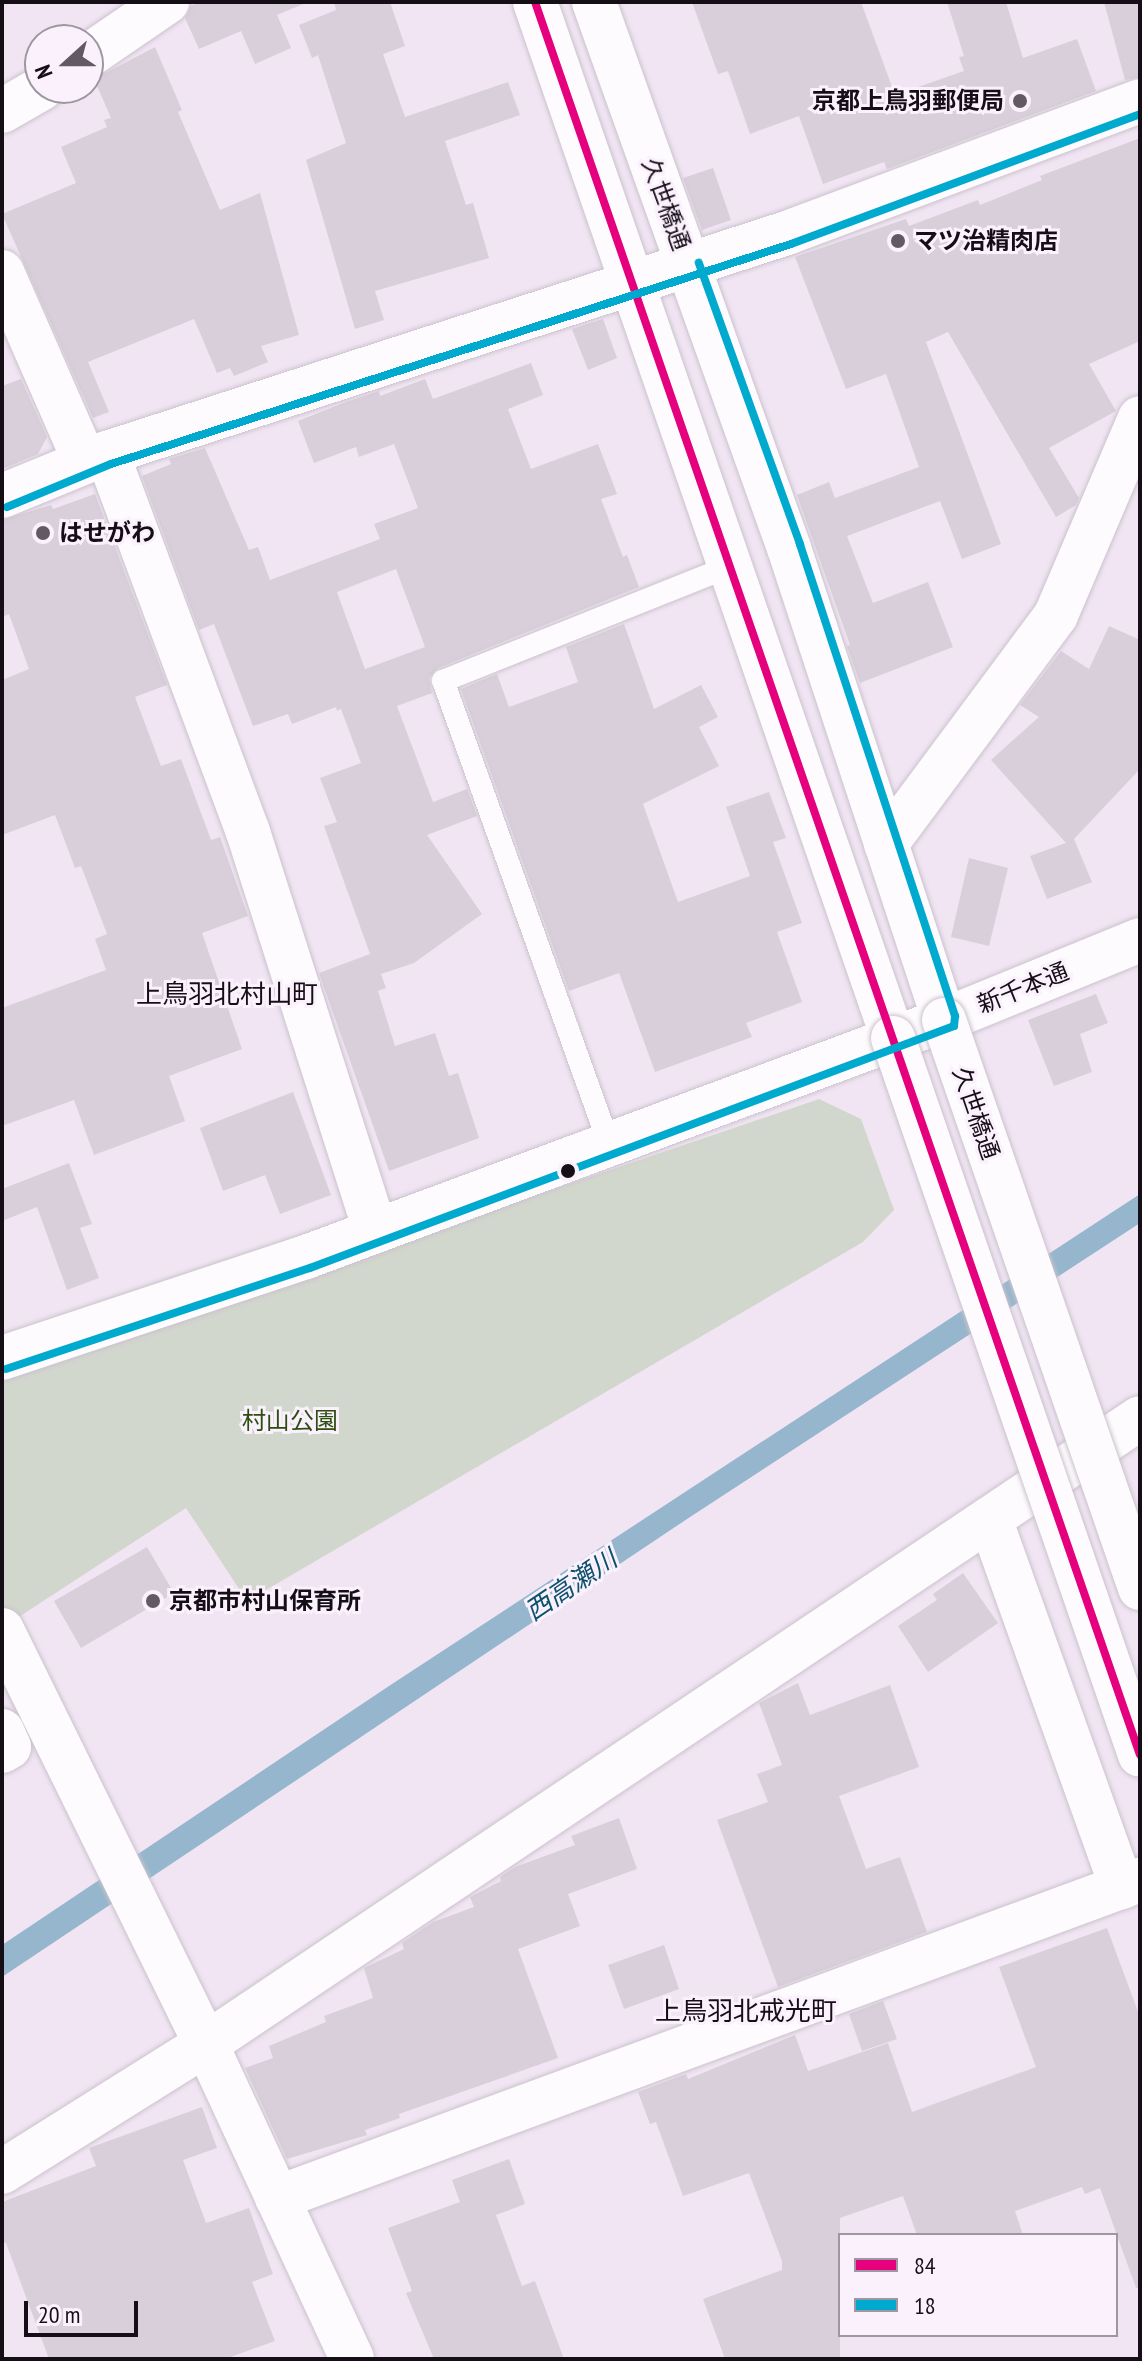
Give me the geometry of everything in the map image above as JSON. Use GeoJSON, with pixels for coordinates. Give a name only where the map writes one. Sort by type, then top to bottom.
{"type":"FeatureCollection","features":[{"type":"Feature","properties":{"kind":"street"},"geometry":{"type":"LineString","coordinates":[[104,45],[167,2]]}},
{"type":"Feature","properties":{"kind":"street"},"geometry":{"type":"LineString","coordinates":[[535,2],[1140,1755]]}},
{"type":"Feature","properties":{"kind":"street","name":"久世橋通"},"geometry":{"type":"LineString","coordinates":[[594,2],[789,548],[944,1020],[1140,1588]]}},
{"type":"Feature","properties":{"kind":"street"},"geometry":{"type":"LineString","coordinates":[[2,111],[24,98]]}},
{"type":"Feature","properties":{"kind":"street"},"geometry":{"type":"LineString","coordinates":[[2,496],[96,458],[688,267],[1140,101]]}},
{"type":"Feature","properties":{"kind":"street"},"geometry":{"type":"LineString","coordinates":[[2,272],[96,458],[248,832],[375,1231]]}},
{"type":"Feature","properties":{"kind":"street"},"geometry":{"type":"LineString","coordinates":[[886,844],[1056,615],[1140,418]]}},
{"type":"Feature","properties":{"kind":"street","name":"新千本通"},"geometry":{"type":"LineString","coordinates":[[2,1358],[375,1231],[944,1020],[1140,940]]}},
{"type":"Feature","properties":{"kind":"street"},"geometry":{"type":"LineString","coordinates":[[2,2172],[206,2044],[1140,1418]]}},
{"type":"Feature","properties":{"kind":"street"},"geometry":{"type":"LineString","coordinates":[[277,2198],[1131,1883],[990,1519]]}},
{"type":"Feature","properties":{"kind":"street"},"geometry":{"type":"LineString","coordinates":[[2,1630],[206,2044],[352,2359]]}},
{"type":"Feature","properties":{"kind":"street"},"geometry":{"type":"LineString","coordinates":[[2,1731],[9,1747],[2,1751]]}},
{"type":"Feature","properties":{"kind":"lane"},"geometry":{"type":"LineString","coordinates":[[609,1144],[443,681],[730,566]]}},
{"type":"Feature","properties":{"kind":"green space","name":"村山公園"},"geometry":{"type":"Polygon","coordinates":[[[819,1099],[861,1119],[894,1210],[863,1242],[247,1601],[186,1508],[11,1622],[2,1604],[2,1377],[819,1099]]]}},
{"type":"Feature","properties":{"kind":"water","name":"西高瀬川"},"geometry":{"type":"Polygon","coordinates":[[[1140,1194],[1140,1223],[687,1519],[2,1977],[2,1945],[389,1686],[1140,1194]]]}},
{"type":"Feature","properties":{"kind":"building"},"geometry":{"type":"Polygon","coordinates":[[[199,2],[308,2],[277,15],[291,48],[255,64],[241,31],[199,49],[185,18],[191,6],[199,2]]]}},
{"type":"Feature","properties":{"kind":"building"},"geometry":{"type":"Polygon","coordinates":[[[334,2],[390,2],[405,46],[383,54],[405,117],[508,82],[520,115],[445,141],[466,205],[473,203],[489,258],[375,291],[384,320],[355,329],[306,160],[346,143],[318,55],[312,58],[299,25],[336,10],[334,2]]]}},
{"type":"Feature","properties":{"kind":"building"},"geometry":{"type":"Polygon","coordinates":[[[692,2],[861,2],[895,95],[964,71],[959,57],[964,56],[947,2],[1006,2],[1023,58],[1077,39],[1096,91],[887,169],[884,162],[823,184],[799,116],[750,134],[728,71],[718,74],[692,2]]]}},
{"type":"Feature","properties":{"kind":"building"},"geometry":{"type":"Polygon","coordinates":[[[1104,2],[1140,2],[1140,77],[1125,80],[1104,2]]]}},
{"type":"Feature","properties":{"kind":"building"},"geometry":{"type":"Polygon","coordinates":[[[155,47],[182,110],[178,112],[220,210],[260,193],[299,335],[261,346],[268,362],[234,376],[230,368],[217,373],[194,319],[88,362],[109,412],[93,418],[2,214],[76,183],[61,147],[107,127],[104,120],[111,118],[104,102],[104,74],[155,47]]]}},
{"type":"Feature","properties":{"kind":"building"},"geometry":{"type":"Polygon","coordinates":[[[1140,138],[1140,341],[1089,364],[1116,411],[1049,448],[1079,498],[1076,505],[1056,517],[948,332],[926,342],[1001,544],[962,559],[940,501],[847,536],[873,603],[928,582],[953,647],[860,683],[847,646],[850,645],[797,495],[829,482],[835,498],[919,467],[886,374],[846,389],[795,257],[906,219],[909,226],[978,200],[980,205],[1042,180],[1040,176],[1140,138]]]}},
{"type":"Feature","properties":{"kind":"building"},"geometry":{"type":"Polygon","coordinates":[[[713,168],[731,220],[702,230],[683,178],[713,168]]]}},
{"type":"Feature","properties":{"kind":"building"},"geometry":{"type":"Polygon","coordinates":[[[603,319],[617,358],[588,370],[572,329],[603,319]]]}},
{"type":"Feature","properties":{"kind":"building"},"geometry":{"type":"Polygon","coordinates":[[[531,363],[543,395],[508,409],[531,469],[598,444],[617,494],[601,499],[623,557],[627,555],[639,587],[438,668],[429,678],[432,693],[397,706],[433,802],[467,789],[477,816],[427,835],[482,914],[414,963],[381,974],[386,988],[378,991],[395,1046],[435,1033],[449,1076],[458,1073],[479,1138],[389,1171],[319,973],[370,954],[324,826],[337,822],[320,778],[361,763],[341,709],[337,711],[336,707],[292,724],[288,714],[253,726],[214,624],[199,630],[142,476],[171,464],[169,459],[205,448],[249,550],[258,547],[270,580],[380,539],[374,524],[418,508],[394,444],[359,457],[356,447],[314,463],[298,421],[379,391],[380,396],[425,379],[433,399],[531,363]],[[396,569],[337,592],[365,669],[425,647],[396,569]]]}},
{"type":"Feature","properties":{"kind":"building"},"geometry":{"type":"Polygon","coordinates":[[[21,379],[47,437],[38,454],[2,469],[2,386],[21,379]]]}},
{"type":"Feature","properties":{"kind":"building"},"geometry":{"type":"Polygon","coordinates":[[[95,494],[167,685],[135,697],[161,766],[181,759],[211,840],[220,837],[248,916],[202,933],[242,1049],[169,1076],[185,1121],[94,1155],[74,1100],[2,1126],[2,1008],[106,970],[95,939],[107,934],[81,866],[75,868],[55,815],[2,835],[2,680],[29,669],[9,614],[2,617],[2,520],[51,505],[53,509],[95,494]]]}},
{"type":"Feature","properties":{"kind":"building"},"geometry":{"type":"Polygon","coordinates":[[[624,624],[654,709],[701,685],[718,717],[699,727],[719,766],[643,804],[678,902],[750,876],[726,807],[769,792],[786,838],[773,842],[802,923],[777,932],[802,1002],[746,1023],[752,1037],[655,1072],[619,973],[569,991],[461,689],[497,674],[509,707],[578,682],[566,647],[624,624]]]}},
{"type":"Feature","properties":{"kind":"building"},"geometry":{"type":"Polygon","coordinates":[[[1109,626],[1140,640],[1140,769],[1074,839],[1092,882],[1047,899],[1030,856],[1066,843],[991,760],[1039,717],[1020,705],[1061,651],[1089,669],[1109,626]]]}},
{"type":"Feature","properties":{"kind":"building"},"geometry":{"type":"Polygon","coordinates":[[[969,858],[1008,868],[989,946],[951,937],[969,858]]]}},
{"type":"Feature","properties":{"kind":"building"},"geometry":{"type":"Polygon","coordinates":[[[1096,994],[1108,1023],[1080,1034],[1092,1072],[1054,1086],[1028,1020],[1096,994]]]}},
{"type":"Feature","properties":{"kind":"building"},"geometry":{"type":"Polygon","coordinates":[[[293,1092],[331,1195],[280,1214],[265,1175],[223,1191],[200,1128],[293,1092]]]}},
{"type":"Feature","properties":{"kind":"building"},"geometry":{"type":"Polygon","coordinates":[[[69,1163],[92,1224],[80,1228],[99,1278],[67,1290],[37,1207],[2,1221],[2,1189],[69,1163]]]}},
{"type":"Feature","properties":{"kind":"building"},"geometry":{"type":"Polygon","coordinates":[[[147,1547],[174,1593],[81,1648],[54,1601],[147,1547]]]}},
{"type":"Feature","properties":{"kind":"building"},"geometry":{"type":"Polygon","coordinates":[[[963,1573],[998,1623],[928,1672],[898,1626],[937,1600],[933,1594],[963,1573]]]}},
{"type":"Feature","properties":{"kind":"building"},"geometry":{"type":"Polygon","coordinates":[[[798,1683],[810,1715],[890,1685],[919,1767],[839,1796],[866,1869],[900,1857],[927,1932],[778,1987],[717,1820],[768,1802],[757,1774],[782,1765],[759,1703],[798,1683]]]}},
{"type":"Feature","properties":{"kind":"building"},"geometry":{"type":"Polygon","coordinates":[[[619,1818],[637,1869],[568,1894],[580,1926],[518,1949],[558,2058],[399,2114],[400,2118],[365,2130],[367,2135],[287,2159],[245,2068],[273,2058],[269,2046],[326,2022],[324,2016],[373,1998],[364,1968],[404,1949],[402,1943],[433,1922],[474,1907],[470,1897],[501,1881],[500,1877],[515,1867],[575,1845],[571,1836],[619,1818]]]}},
{"type":"Feature","properties":{"kind":"building"},"geometry":{"type":"Polygon","coordinates":[[[1107,1928],[1140,2017],[1140,2287],[1136,2288],[1100,2188],[1085,2194],[1082,2187],[1015,2211],[1022,2233],[916,2233],[903,2196],[840,2218],[840,2359],[725,2359],[703,2299],[782,2270],[782,2261],[749,2173],[683,2196],[656,2122],[650,2124],[638,2092],[686,2074],[688,2079],[795,2035],[808,2071],[888,2043],[912,2112],[1036,2067],[999,1967],[1107,1928]]]}},
{"type":"Feature","properties":{"kind":"building"},"geometry":{"type":"Polygon","coordinates":[[[664,1945],[679,1989],[624,2009],[608,1965],[664,1945]]]}},
{"type":"Feature","properties":{"kind":"building"},"geometry":{"type":"Polygon","coordinates":[[[883,2001],[897,2039],[862,2051],[849,2014],[883,2001]]]}},
{"type":"Feature","properties":{"kind":"building"},"geometry":{"type":"Polygon","coordinates":[[[202,2107],[217,2148],[183,2160],[206,2223],[249,2208],[273,2274],[252,2282],[275,2341],[225,2359],[49,2359],[6,2243],[2,2243],[2,2202],[96,2166],[89,2148],[202,2107]]]}},
{"type":"Feature","properties":{"kind":"building"},"geometry":{"type":"Polygon","coordinates":[[[509,2159],[525,2204],[496,2215],[522,2286],[535,2281],[564,2359],[434,2359],[406,2293],[412,2291],[388,2228],[460,2202],[452,2180],[509,2159]]]}},
{"type":"Feature","properties":{"kind":"transit line","name":"84"},"geometry":{"type":"LineString","coordinates":[[535,2],[1140,1755]]}},
{"type":"Feature","properties":{"kind":"transit line","name":"18"},"geometry":{"type":"LineString","coordinates":[[7,507],[111,464],[791,244],[1140,114]]}},
{"type":"Feature","properties":{"kind":"transit line","name":"18"},"geometry":{"type":"LineString","coordinates":[[6,1369],[310,1268],[954,1026],[955,1016],[800,544],[699,263]]}},
{"type":"Feature","properties":{"kind":"place","name":"京都上鳥羽郵便局"},"geometry":{"type":"Point","coordinates":[1020,101]}},
{"type":"Feature","properties":{"kind":"place","name":"マツ治精肉店"},"geometry":{"type":"Point","coordinates":[898,241]}},
{"type":"Feature","properties":{"kind":"place","name":"はせがわ"},"geometry":{"type":"Point","coordinates":[43,533]}},
{"type":"Feature","properties":{"kind":"place","name":"京都市村山保育所"},"geometry":{"type":"Point","coordinates":[153,1601]}},
{"type":"Feature","properties":{"kind":"district","name":"上鳥羽北村山町"},"geometry":{"type":"Point","coordinates":[227,994]}},
{"type":"Feature","properties":{"kind":"district","name":"上鳥羽北戒光町"},"geometry":{"type":"Point","coordinates":[746,2011]}}]}
